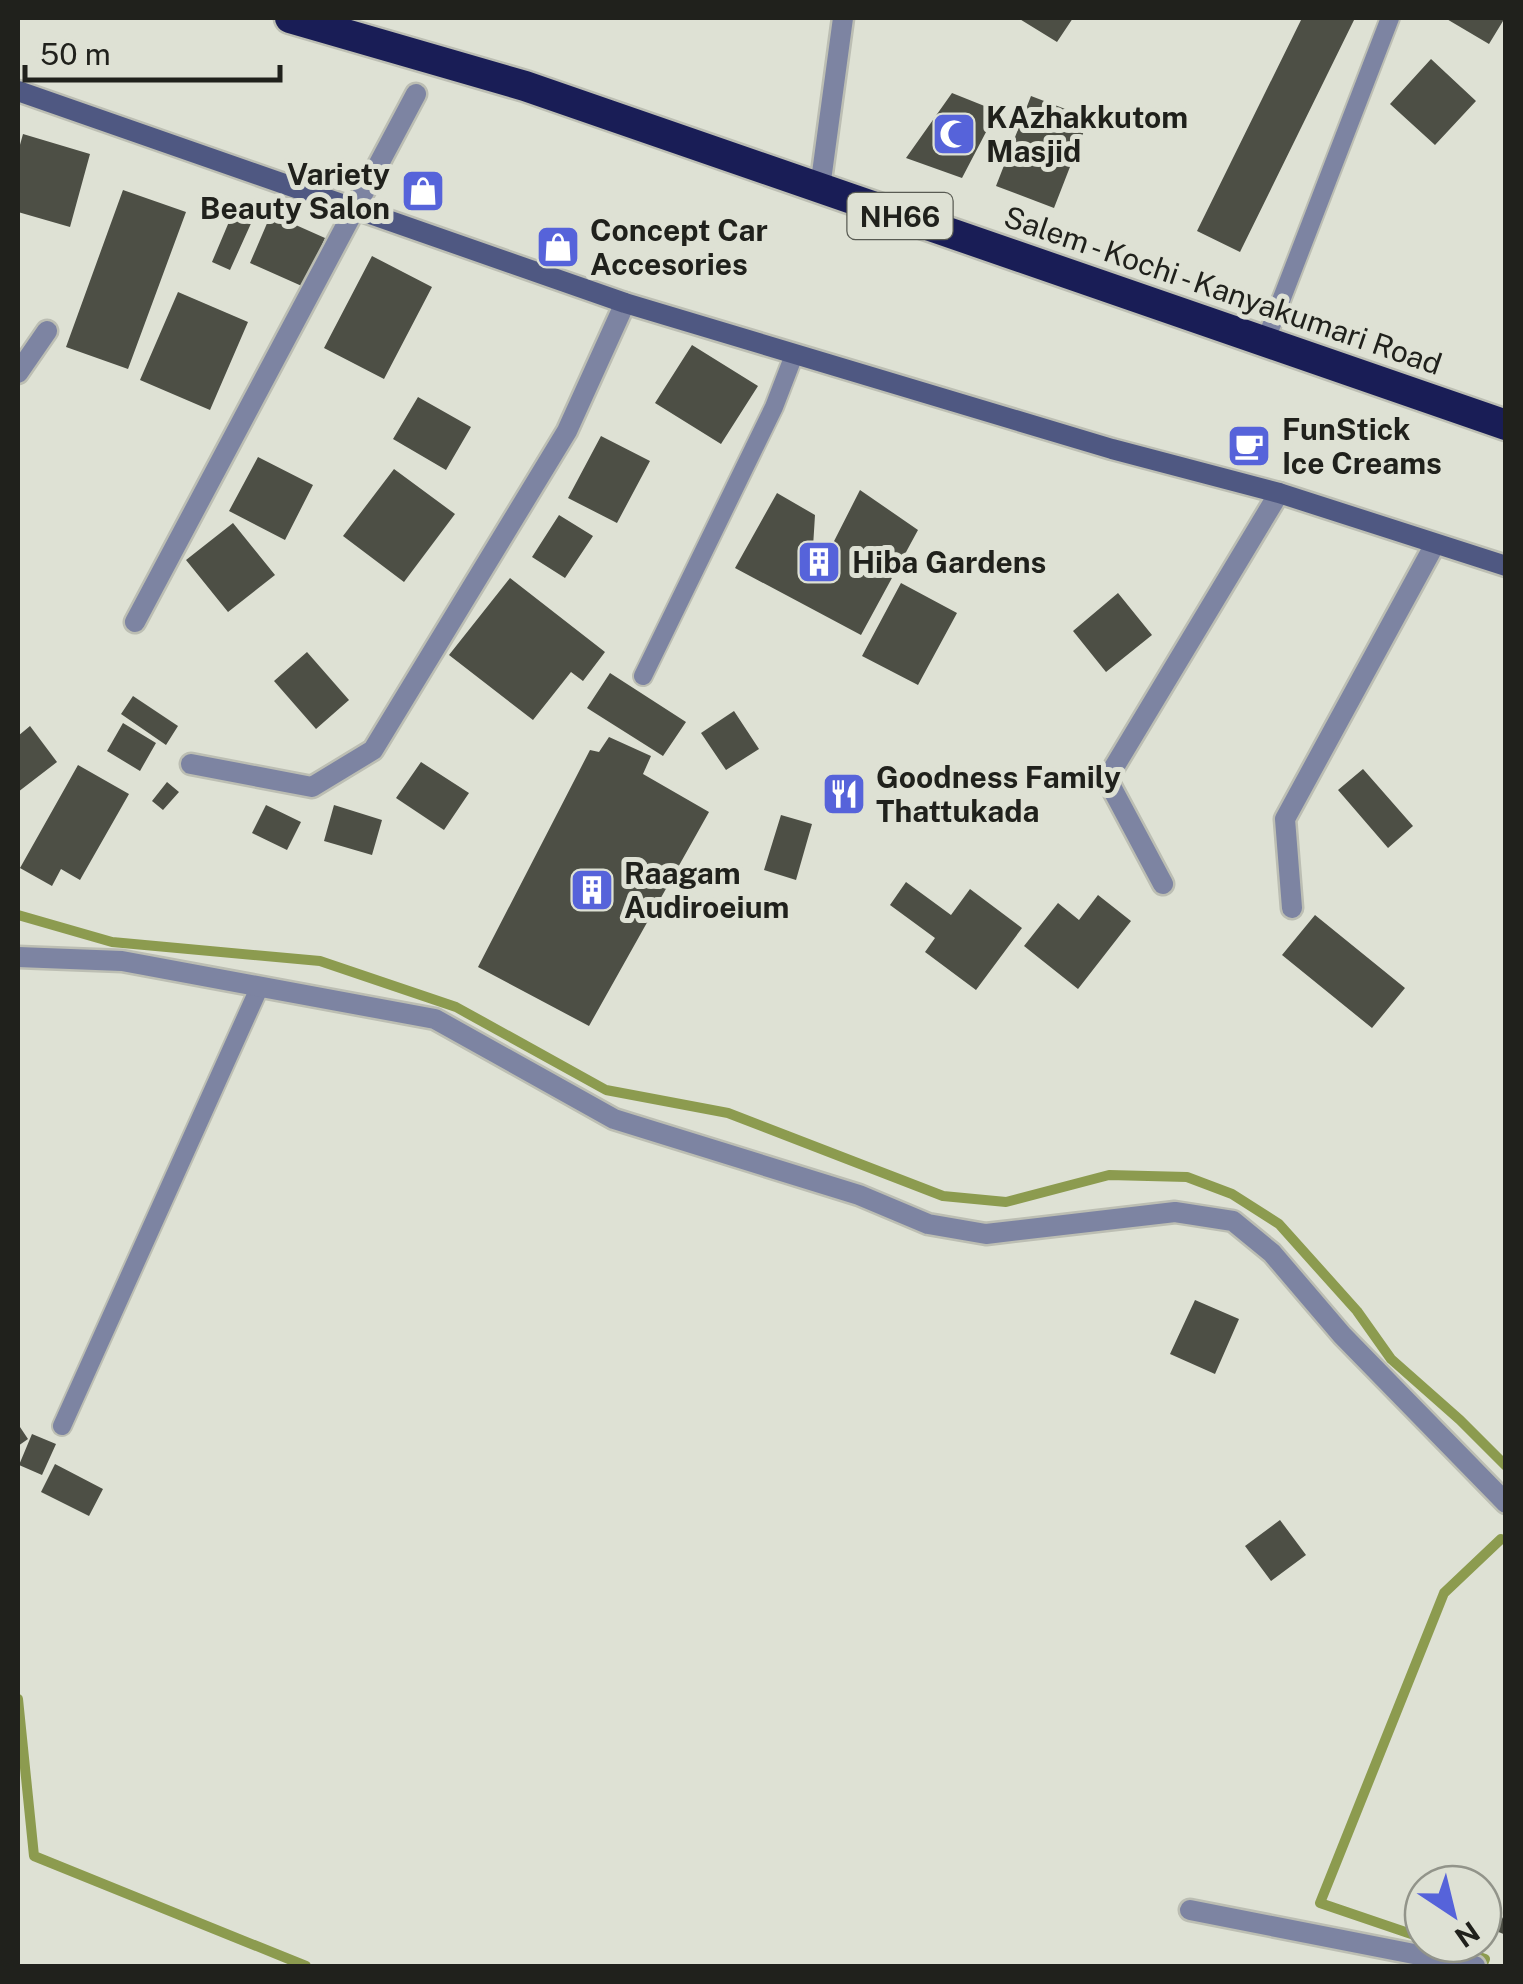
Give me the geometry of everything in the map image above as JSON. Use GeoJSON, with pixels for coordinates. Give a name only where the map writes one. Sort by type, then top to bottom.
{"type":"FeatureCollection","features":[{"type":"Feature","properties":{"kind":"highway","name":"Salem - Kochi - Kanyakumari Road"},"geometry":{"type":"LineString","coordinates":[[290,18],[525,86],[1506,425]]}},
{"type":"Feature","properties":{"kind":"street"},"geometry":{"type":"LineString","coordinates":[[820,188],[843,18]]}},
{"type":"Feature","properties":{"kind":"street"},"geometry":{"type":"LineString","coordinates":[[18,92],[625,304],[1112,450],[1279,494],[1506,566]]}},
{"type":"Feature","properties":{"kind":"street"},"geometry":{"type":"LineString","coordinates":[[135,622],[416,94]]}},
{"type":"Feature","properties":{"kind":"street"},"geometry":{"type":"LineString","coordinates":[[191,764],[312,788],[373,750],[567,431],[625,304]]}},
{"type":"Feature","properties":{"kind":"street"},"geometry":{"type":"LineString","coordinates":[[18,373],[46,331]]}},
{"type":"Feature","properties":{"kind":"street"},"geometry":{"type":"LineString","coordinates":[[1164,884],[1107,780],[1279,494]]}},
{"type":"Feature","properties":{"kind":"street"},"geometry":{"type":"LineString","coordinates":[[1292,908],[1285,819],[1435,544]]}},
{"type":"Feature","properties":{"kind":"street"},"geometry":{"type":"LineString","coordinates":[[18,957],[122,961],[435,1018],[614,1119],[860,1195],[928,1224],[986,1234],[1176,1212],[1233,1221],[1272,1253],[1342,1335],[1506,1503]]}},
{"type":"Feature","properties":{"kind":"street"},"geometry":{"type":"LineString","coordinates":[[1190,1910],[1475,1966]]}},
{"type":"Feature","properties":{"kind":"lane"},"geometry":{"type":"LineString","coordinates":[[1265,342],[1390,18]]}},
{"type":"Feature","properties":{"kind":"lane"},"geometry":{"type":"LineString","coordinates":[[644,676],[774,407],[794,355]]}},
{"type":"Feature","properties":{"kind":"lane"},"geometry":{"type":"LineString","coordinates":[[62,1426],[260,986]]}},
{"type":"Feature","properties":{"kind":"building"},"geometry":{"type":"Polygon","coordinates":[[[1018,18],[1073,18],[1057,42],[1018,18]]]}},
{"type":"Feature","properties":{"kind":"building"},"geometry":{"type":"Polygon","coordinates":[[[1302,18],[1355,18],[1240,252],[1197,231],[1302,18]]]}},
{"type":"Feature","properties":{"kind":"building"},"geometry":{"type":"Polygon","coordinates":[[[1445,18],[1506,18],[1506,23],[1503,21],[1489,44],[1445,18]]]}},
{"type":"Feature","properties":{"kind":"building"},"geometry":{"type":"Polygon","coordinates":[[[1431,59],[1476,101],[1435,145],[1390,104],[1431,59]]]}},
{"type":"Feature","properties":{"kind":"building","name":"KAzhakkutom Masjid"},"geometry":{"type":"Polygon","coordinates":[[[952,93],[997,111],[962,178],[906,158],[952,93]]]}},
{"type":"Feature","properties":{"kind":"building"},"geometry":{"type":"Polygon","coordinates":[[[1031,96],[1089,118],[1054,208],[996,186],[1031,96]]]}},
{"type":"Feature","properties":{"kind":"building"},"geometry":{"type":"Polygon","coordinates":[[[23,134],[90,154],[70,227],[18,212],[18,152],[23,134]]]}},
{"type":"Feature","properties":{"kind":"building"},"geometry":{"type":"Polygon","coordinates":[[[123,190],[186,212],[128,369],[66,347],[123,190]]]}},
{"type":"Feature","properties":{"kind":"building"},"geometry":{"type":"Polygon","coordinates":[[[234,210],[253,219],[230,270],[212,262],[234,210]]]}},
{"type":"Feature","properties":{"kind":"building"},"geometry":{"type":"Polygon","coordinates":[[[271,214],[325,238],[304,287],[250,263],[271,214]]]}},
{"type":"Feature","properties":{"kind":"building"},"geometry":{"type":"Polygon","coordinates":[[[372,256],[432,287],[384,379],[324,348],[372,256]]]}},
{"type":"Feature","properties":{"kind":"building"},"geometry":{"type":"Polygon","coordinates":[[[178,292],[248,322],[210,410],[140,380],[178,292]]]}},
{"type":"Feature","properties":{"kind":"building"},"geometry":{"type":"Polygon","coordinates":[[[692,345],[758,386],[721,444],[655,403],[692,345]]]}},
{"type":"Feature","properties":{"kind":"building"},"geometry":{"type":"Polygon","coordinates":[[[418,397],[471,427],[446,470],[393,439],[418,397]]]}},
{"type":"Feature","properties":{"kind":"building"},"geometry":{"type":"Polygon","coordinates":[[[601,436],[650,461],[617,523],[568,498],[601,436]]]}},
{"type":"Feature","properties":{"kind":"building"},"geometry":{"type":"Polygon","coordinates":[[[258,457],[313,485],[285,540],[229,511],[258,457]]]}},
{"type":"Feature","properties":{"kind":"building"},"geometry":{"type":"Polygon","coordinates":[[[394,469],[455,514],[404,582],[343,536],[394,469]]]}},
{"type":"Feature","properties":{"kind":"building","name":"Hiba Gardens"},"geometry":{"type":"Polygon","coordinates":[[[860,490],[918,530],[861,635],[735,568],[777,493],[815,515],[813,547],[826,557],[860,490]]]}},
{"type":"Feature","properties":{"kind":"building"},"geometry":{"type":"Polygon","coordinates":[[[559,515],[593,536],[565,578],[532,557],[559,515]]]}},
{"type":"Feature","properties":{"kind":"building"},"geometry":{"type":"Polygon","coordinates":[[[233,523],[275,575],[228,612],[186,560],[233,523]]]}},
{"type":"Feature","properties":{"kind":"building"},"geometry":{"type":"Polygon","coordinates":[[[510,578],[605,652],[583,681],[571,672],[533,720],[449,655],[510,578]]]}},
{"type":"Feature","properties":{"kind":"building"},"geometry":{"type":"Polygon","coordinates":[[[901,583],[957,613],[918,685],[862,656],[901,583]]]}},
{"type":"Feature","properties":{"kind":"building"},"geometry":{"type":"Polygon","coordinates":[[[1118,593],[1152,635],[1106,672],[1073,631],[1118,593]]]}},
{"type":"Feature","properties":{"kind":"building"},"geometry":{"type":"Polygon","coordinates":[[[307,652],[349,700],[316,729],[274,681],[307,652]]]}},
{"type":"Feature","properties":{"kind":"building"},"geometry":{"type":"Polygon","coordinates":[[[610,673],[686,722],[663,756],[587,708],[610,673]]]}},
{"type":"Feature","properties":{"kind":"building"},"geometry":{"type":"Polygon","coordinates":[[[133,696],[178,726],[166,745],[121,714],[133,696]]]}},
{"type":"Feature","properties":{"kind":"building"},"geometry":{"type":"Polygon","coordinates":[[[734,711],[759,749],[726,770],[701,733],[734,711]]]}},
{"type":"Feature","properties":{"kind":"building"},"geometry":{"type":"Polygon","coordinates":[[[123,723],[156,743],[140,771],[107,751],[123,723]]]}},
{"type":"Feature","properties":{"kind":"building"},"geometry":{"type":"Polygon","coordinates":[[[30,726],[57,762],[18,792],[18,736],[30,726]]]}},
{"type":"Feature","properties":{"kind":"building","name":"Raagam Audiroeium"},"geometry":{"type":"Polygon","coordinates":[[[609,737],[651,756],[643,774],[709,812],[589,1026],[478,967],[590,750],[599,752],[609,737]]]}},
{"type":"Feature","properties":{"kind":"building"},"geometry":{"type":"Polygon","coordinates":[[[421,762],[469,793],[444,830],[396,798],[421,762]]]}},
{"type":"Feature","properties":{"kind":"building"},"geometry":{"type":"Polygon","coordinates":[[[78,765],[129,794],[80,880],[61,869],[52,886],[20,868],[78,765]]]}},
{"type":"Feature","properties":{"kind":"building"},"geometry":{"type":"Polygon","coordinates":[[[1363,769],[1413,826],[1388,848],[1338,790],[1363,769]]]}},
{"type":"Feature","properties":{"kind":"building"},"geometry":{"type":"Polygon","coordinates":[[[167,782],[179,792],[163,810],[152,801],[167,782]]]}},
{"type":"Feature","properties":{"kind":"building"},"geometry":{"type":"Polygon","coordinates":[[[266,805],[301,822],[287,850],[252,833],[266,805]]]}},
{"type":"Feature","properties":{"kind":"building"},"geometry":{"type":"Polygon","coordinates":[[[334,805],[382,820],[372,855],[324,841],[334,805]]]}},
{"type":"Feature","properties":{"kind":"building"},"geometry":{"type":"Polygon","coordinates":[[[781,815],[812,824],[796,880],[764,870],[781,815]]]}},
{"type":"Feature","properties":{"kind":"building"},"geometry":{"type":"Polygon","coordinates":[[[906,882],[951,915],[970,889],[1022,928],[976,990],[925,952],[935,938],[890,905],[906,882]]]}},
{"type":"Feature","properties":{"kind":"building"},"geometry":{"type":"Polygon","coordinates":[[[1098,895],[1131,921],[1078,989],[1024,946],[1058,903],[1079,920],[1098,895]]]}},
{"type":"Feature","properties":{"kind":"building"},"geometry":{"type":"Polygon","coordinates":[[[1315,915],[1405,988],[1372,1028],[1282,955],[1315,915]]]}},
{"type":"Feature","properties":{"kind":"building"},"geometry":{"type":"Polygon","coordinates":[[[1195,1300],[1239,1319],[1215,1374],[1170,1354],[1195,1300]]]}},
{"type":"Feature","properties":{"kind":"building"},"geometry":{"type":"Polygon","coordinates":[[[18,1424],[28,1439],[18,1446],[18,1424]]]}},
{"type":"Feature","properties":{"kind":"building"},"geometry":{"type":"Polygon","coordinates":[[[32,1434],[56,1444],[42,1475],[19,1465],[32,1434]]]}},
{"type":"Feature","properties":{"kind":"building"},"geometry":{"type":"Polygon","coordinates":[[[55,1464],[103,1489],[89,1516],[41,1492],[55,1464]]]}},
{"type":"Feature","properties":{"kind":"building"},"geometry":{"type":"Polygon","coordinates":[[[1280,1520],[1306,1555],[1271,1581],[1245,1546],[1280,1520]]]}},
{"type":"Feature","properties":{"kind":"waterway"},"geometry":{"type":"LineString","coordinates":[[18,915],[112,942],[320,961],[456,1007],[606,1090],[728,1113],[943,1196],[1006,1202],[1109,1175],[1187,1177],[1232,1194],[1279,1224],[1357,1311],[1391,1359],[1506,1466]]}},
{"type":"Feature","properties":{"kind":"waterway"},"geometry":{"type":"LineString","coordinates":[[1403,1931],[1320,1903],[1444,1593],[1501,1539]]}},
{"type":"Feature","properties":{"kind":"waterway"},"geometry":{"type":"LineString","coordinates":[[18,1699],[34,1856],[306,1966]]}},
{"type":"Feature","properties":{"kind":"place","name":"KAzhakkutom Masjid"},"geometry":{"type":"Point","coordinates":[954,134]}},
{"type":"Feature","properties":{"kind":"place","name":"Variety Beauty Salon"},"geometry":{"type":"Point","coordinates":[423,191]}},
{"type":"Feature","properties":{"kind":"place","name":"Concept Car Accesories"},"geometry":{"type":"Point","coordinates":[558,247]}},
{"type":"Feature","properties":{"kind":"place","name":"FunStick Ice Creams"},"geometry":{"type":"Point","coordinates":[1249,446]}},
{"type":"Feature","properties":{"kind":"place","name":"Hiba Gardens"},"geometry":{"type":"Point","coordinates":[819,562]}},
{"type":"Feature","properties":{"kind":"place","name":"Goodness Family Thattukada"},"geometry":{"type":"Point","coordinates":[844,794]}},
{"type":"Feature","properties":{"kind":"place","name":"Raagam Audiroeium"},"geometry":{"type":"Point","coordinates":[592,890]}}]}
